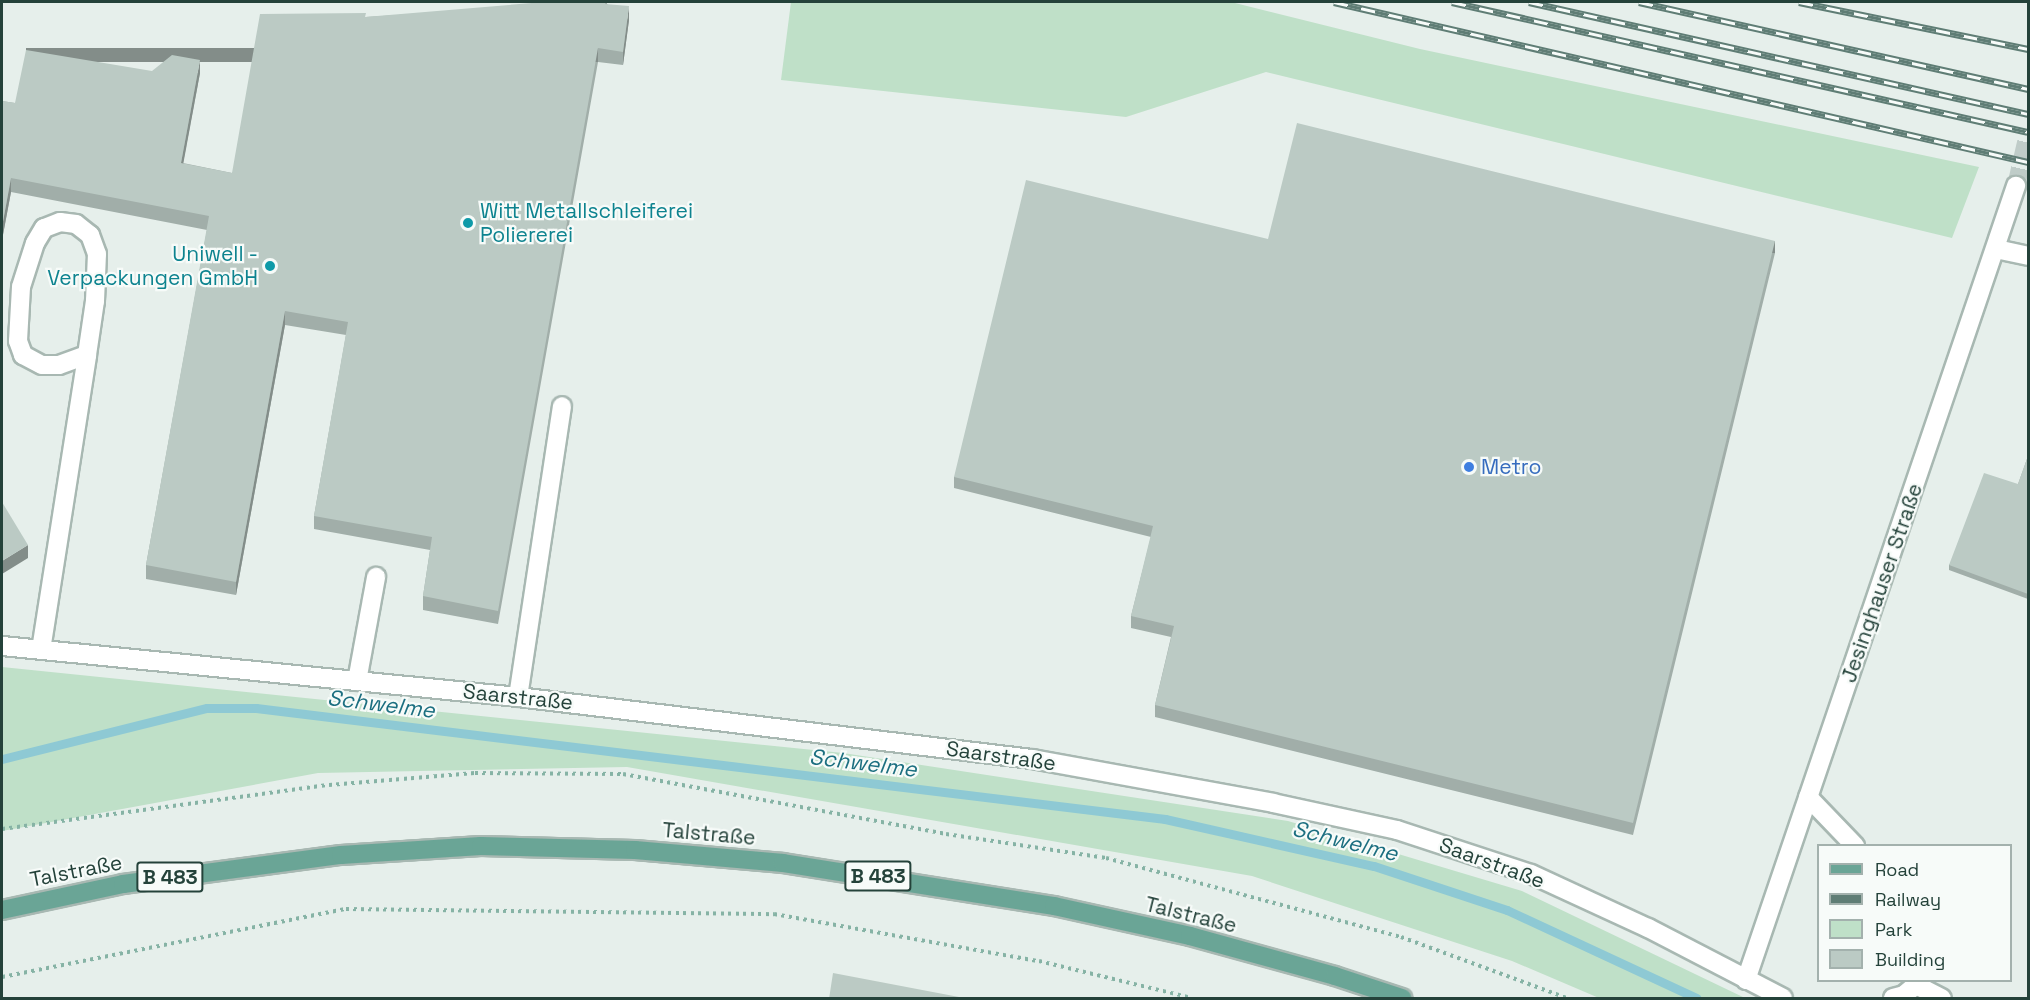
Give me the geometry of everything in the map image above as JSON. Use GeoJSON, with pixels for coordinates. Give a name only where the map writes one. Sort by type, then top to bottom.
{"type":"FeatureCollection","features":[{"type":"Feature","properties":{"kind":"main road","name":"Talstraße"},"geometry":{"type":"LineString","coordinates":[[2,910],[123,884],[341,855],[481,846],[634,850],[783,863],[1054,906],[1190,936],[1335,975],[1402,999]]}},
{"type":"Feature","properties":{"kind":"street","name":"Jesinghauser Straße"},"geometry":{"type":"LineString","coordinates":[[1746,980],[2016,186]]}},
{"type":"Feature","properties":{"kind":"street"},"geometry":{"type":"LineString","coordinates":[[41,650],[87,355],[97,254],[90,235],[76,224],[60,222],[44,228],[35,243],[21,287],[18,341],[23,355],[42,365],[59,365],[87,355]]}},
{"type":"Feature","properties":{"kind":"street"},"geometry":{"type":"LineString","coordinates":[[1996,249],[2028,256]]}},
{"type":"Feature","properties":{"kind":"street"},"geometry":{"type":"LineString","coordinates":[[518,697],[562,406]]}},
{"type":"Feature","properties":{"kind":"street"},"geometry":{"type":"LineString","coordinates":[[357,681],[376,577]]}},
{"type":"Feature","properties":{"kind":"street","name":"Saarstraße"},"geometry":{"type":"LineString","coordinates":[[2,645],[518,697],[1032,759],[1398,830],[1531,874],[1648,928],[1783,999]]}},
{"type":"Feature","properties":{"kind":"street"},"geometry":{"type":"LineString","coordinates":[[1808,797],[1853,844]]}},
{"type":"Feature","properties":{"kind":"street"},"geometry":{"type":"LineString","coordinates":[[1893,999],[1919,983],[1942,999]]}},
{"type":"Feature","properties":{"kind":"path"},"geometry":{"type":"LineString","coordinates":[[2,977],[346,909],[774,914],[1039,961],[1192,999]]}},
{"type":"Feature","properties":{"kind":"green space"},"geometry":{"type":"Polygon","coordinates":[[[791,2],[1231,2],[1420,49],[1979,167],[1952,238],[1266,72],[1126,117],[781,80],[791,2]]]}},
{"type":"Feature","properties":{"kind":"green space"},"geometry":{"type":"Polygon","coordinates":[[[2,667],[843,753],[1288,821],[1522,891],[1745,998],[1599,998],[1512,961],[1252,876],[627,767],[318,773],[2,831],[2,667]]]}},
{"type":"Feature","properties":{"kind":"building"},"geometry":{"type":"Polygon","coordinates":[[[544,2],[606,2],[605,4],[629,6],[623,52],[598,48],[498,611],[423,596],[432,537],[314,516],[348,322],[285,311],[236,582],[146,565],[209,216],[11,178],[2,227],[2,101],[15,103],[26,50],[152,71],[172,55],[200,60],[181,163],[232,173],[260,14],[366,13],[365,17],[544,2]]]}},
{"type":"Feature","properties":{"kind":"building","name":"Metro"},"geometry":{"type":"Polygon","coordinates":[[[1297,123],[1775,241],[1633,823],[1155,705],[1174,626],[1131,616],[1153,526],[954,477],[1026,180],[1268,239],[1297,123]]]}},
{"type":"Feature","properties":{"kind":"building"},"geometry":{"type":"Polygon","coordinates":[[[2028,456],[2028,594],[1949,565],[1984,473],[2018,484],[2028,456]]]}},
{"type":"Feature","properties":{"kind":"building"},"geometry":{"type":"Polygon","coordinates":[[[2,502],[28,545],[2,561],[2,502]]]}},
{"type":"Feature","properties":{"kind":"building"},"geometry":{"type":"Polygon","coordinates":[[[833,973],[959,997],[958,999],[829,999],[833,973]]]}},
{"type":"Feature","properties":{"kind":"waterway","name":"Schwelme"},"geometry":{"type":"LineString","coordinates":[[2,759],[207,708],[256,708],[1165,819],[1374,866],[1507,910],[1697,998]]}},
{"type":"Feature","properties":{"kind":"tunnel"},"geometry":{"type":"LineString","coordinates":[[2016,186],[2028,134]]}},
{"type":"Feature","properties":{"kind":"railway"},"geometry":{"type":"LineString","coordinates":[[1334,2],[2028,162]]}},
{"type":"Feature","properties":{"kind":"railway"},"geometry":{"type":"LineString","coordinates":[[1452,2],[2028,132]]}},
{"type":"Feature","properties":{"kind":"railway"},"geometry":{"type":"LineString","coordinates":[[1529,2],[2028,114]]}},
{"type":"Feature","properties":{"kind":"railway"},"geometry":{"type":"LineString","coordinates":[[1639,2],[2028,89]]}},
{"type":"Feature","properties":{"kind":"railway"},"geometry":{"type":"LineString","coordinates":[[1799,2],[2028,49]]}},
{"type":"Feature","properties":{"kind":"place","name":"Witt Metallschleiferei Poliererei"},"geometry":{"type":"Point","coordinates":[468,223]}},
{"type":"Feature","properties":{"kind":"place","name":"Uniwell - Verpackungen GmbH"},"geometry":{"type":"Point","coordinates":[270,266]}},
{"type":"Feature","properties":{"kind":"place","name":"Metro"},"geometry":{"type":"Point","coordinates":[1469,467]}}]}
